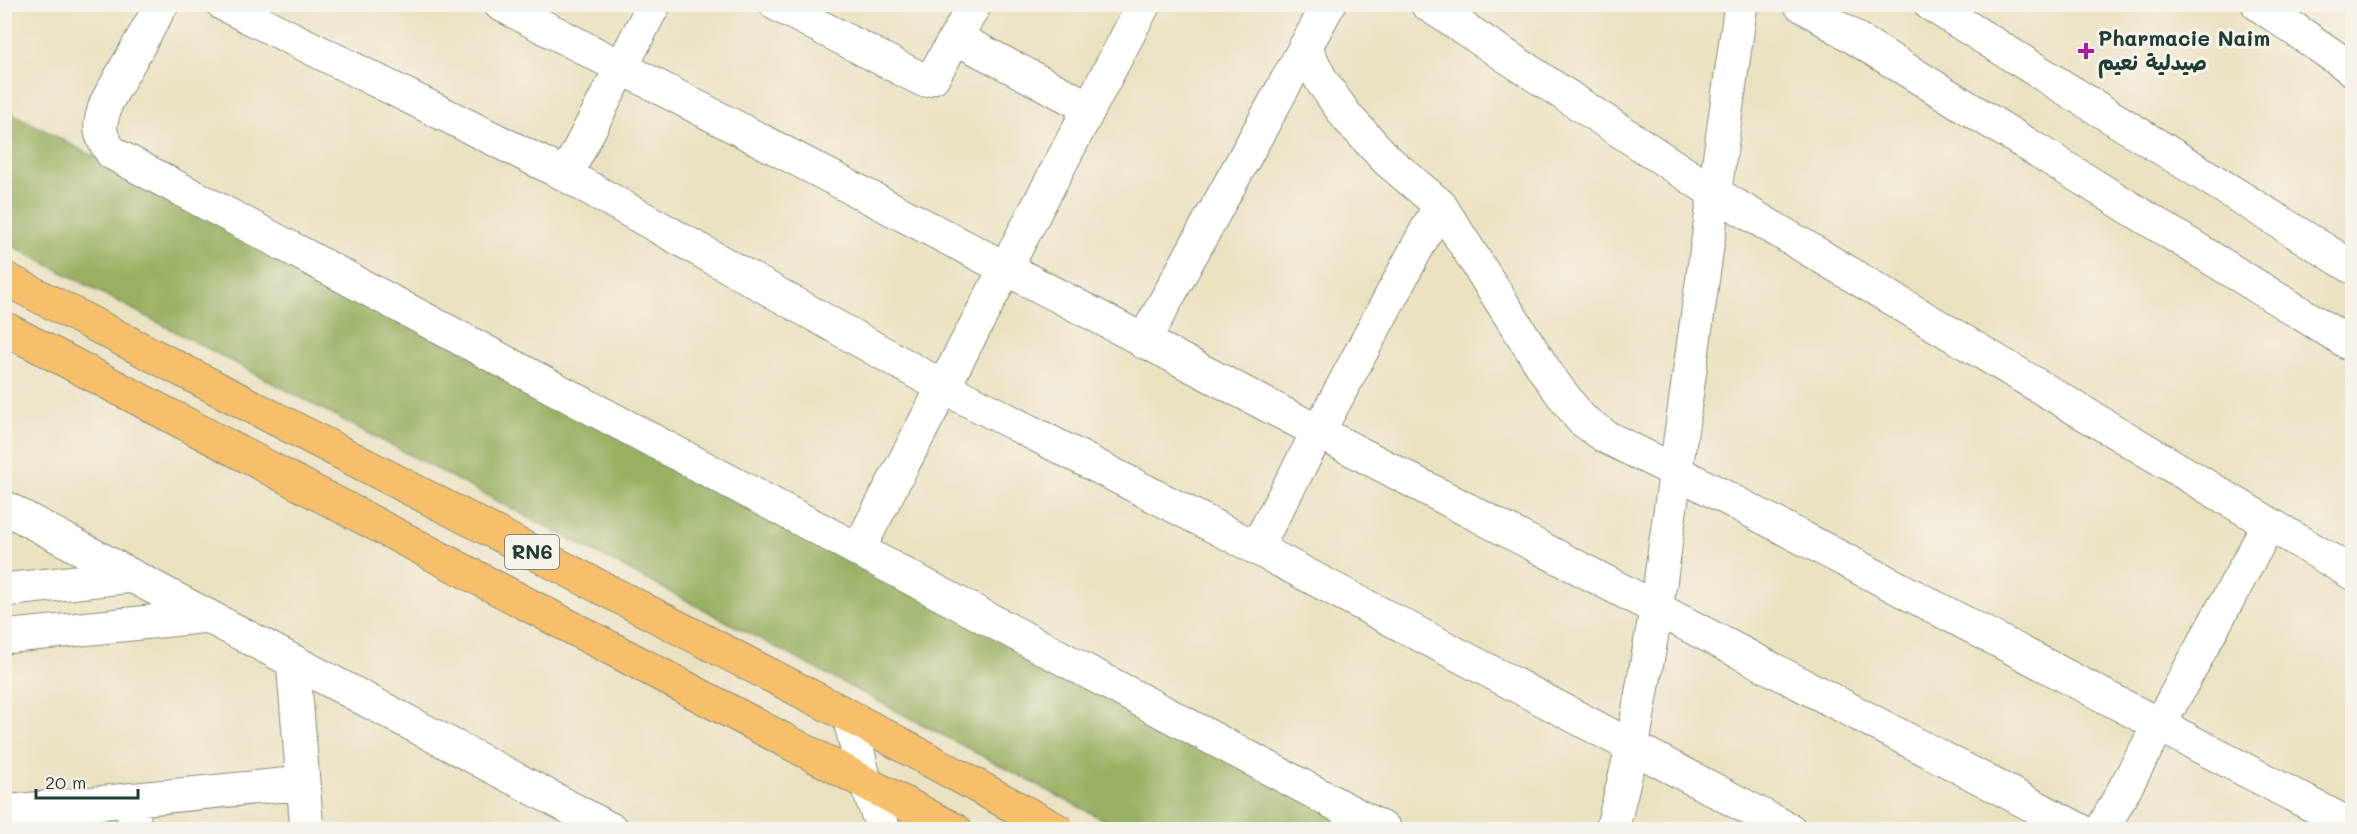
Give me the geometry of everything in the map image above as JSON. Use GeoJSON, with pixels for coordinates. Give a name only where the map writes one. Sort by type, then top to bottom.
{"type":"FeatureCollection","features":[{"type":"Feature","properties":{"kind":"highway","name":"RN6"},"geometry":{"type":"LineString","coordinates":[[4,278],[849,716],[1057,830]]}},
{"type":"Feature","properties":{"kind":"highway","name":"RN6"},"geometry":{"type":"LineString","coordinates":[[4,328],[955,830]]}},
{"type":"Feature","properties":{"kind":"street"},"geometry":{"type":"LineString","coordinates":[[162,4],[106,103],[100,122],[100,137],[112,153],[1385,830]]}},
{"type":"Feature","properties":{"kind":"street"},"geometry":{"type":"LineString","coordinates":[[223,4],[566,175],[943,387],[1256,548],[1790,830]]}},
{"type":"Feature","properties":{"kind":"street"},"geometry":{"type":"LineString","coordinates":[[500,4],[1317,433],[1657,605],[2080,830]]}},
{"type":"Feature","properties":{"kind":"street"},"geometry":{"type":"LineString","coordinates":[[566,175],[654,4]]}},
{"type":"Feature","properties":{"kind":"street"},"geometry":{"type":"LineString","coordinates":[[776,4],[923,80],[933,77],[975,4]]}},
{"type":"Feature","properties":{"kind":"street"},"geometry":{"type":"LineString","coordinates":[[858,550],[1144,4]]}},
{"type":"Feature","properties":{"kind":"street"},"geometry":{"type":"LineString","coordinates":[[1143,342],[1329,4]]}},
{"type":"Feature","properties":{"kind":"street"},"geometry":{"type":"LineString","coordinates":[[1427,4],[1713,192],[2352,573]]}},
{"type":"Feature","properties":{"kind":"street"},"geometry":{"type":"LineString","coordinates":[[1612,830],[1632,748],[1657,605],[1741,4]]}},
{"type":"Feature","properties":{"kind":"street"},"geometry":{"type":"LineString","coordinates":[[1800,4],[2352,345]]}},
{"type":"Feature","properties":{"kind":"street"},"geometry":{"type":"LineString","coordinates":[[1930,4],[2352,267]]}},
{"type":"Feature","properties":{"kind":"street"},"geometry":{"type":"LineString","coordinates":[[2258,4],[2351,65]]}},
{"type":"Feature","properties":{"kind":"street"},"geometry":{"type":"LineString","coordinates":[[957,38],[1090,108]]}},
{"type":"Feature","properties":{"kind":"street"},"geometry":{"type":"LineString","coordinates":[[1305,47],[1321,80],[1347,117],[1388,160],[1440,205],[1549,377],[1581,419],[1606,437],[2352,826]]}},
{"type":"Feature","properties":{"kind":"street"},"geometry":{"type":"LineString","coordinates":[[1256,548],[1440,205]]}},
{"type":"Feature","properties":{"kind":"street"},"geometry":{"type":"LineString","coordinates":[[4,507],[612,830]]}},
{"type":"Feature","properties":{"kind":"street"},"geometry":{"type":"LineString","coordinates":[[2102,830],[2269,524]]}},
{"type":"Feature","properties":{"kind":"street"},"geometry":{"type":"LineString","coordinates":[[4,590],[132,576]]}},
{"type":"Feature","properties":{"kind":"street"},"geometry":{"type":"LineString","coordinates":[[4,637],[208,616]]}},
{"type":"Feature","properties":{"kind":"street"},"geometry":{"type":"LineString","coordinates":[[292,661],[307,830]]}},
{"type":"Feature","properties":{"kind":"street"},"geometry":{"type":"LineString","coordinates":[[849,716],[865,781],[884,830]]}},
{"type":"Feature","properties":{"kind":"street"},"geometry":{"type":"LineString","coordinates":[[4,812],[134,814],[302,783]]}},
{"type":"Feature","properties":{"kind":"green space"},"geometry":{"type":"Polygon","coordinates":[[[4,109],[1364,829],[1121,829],[5,242],[4,109]]]}},
{"type":"Feature","properties":{"kind":"place","name":"Pharmacie Naim صيدلية نعيم"},"geometry":{"type":"Point","coordinates":[2086,51]}}]}
